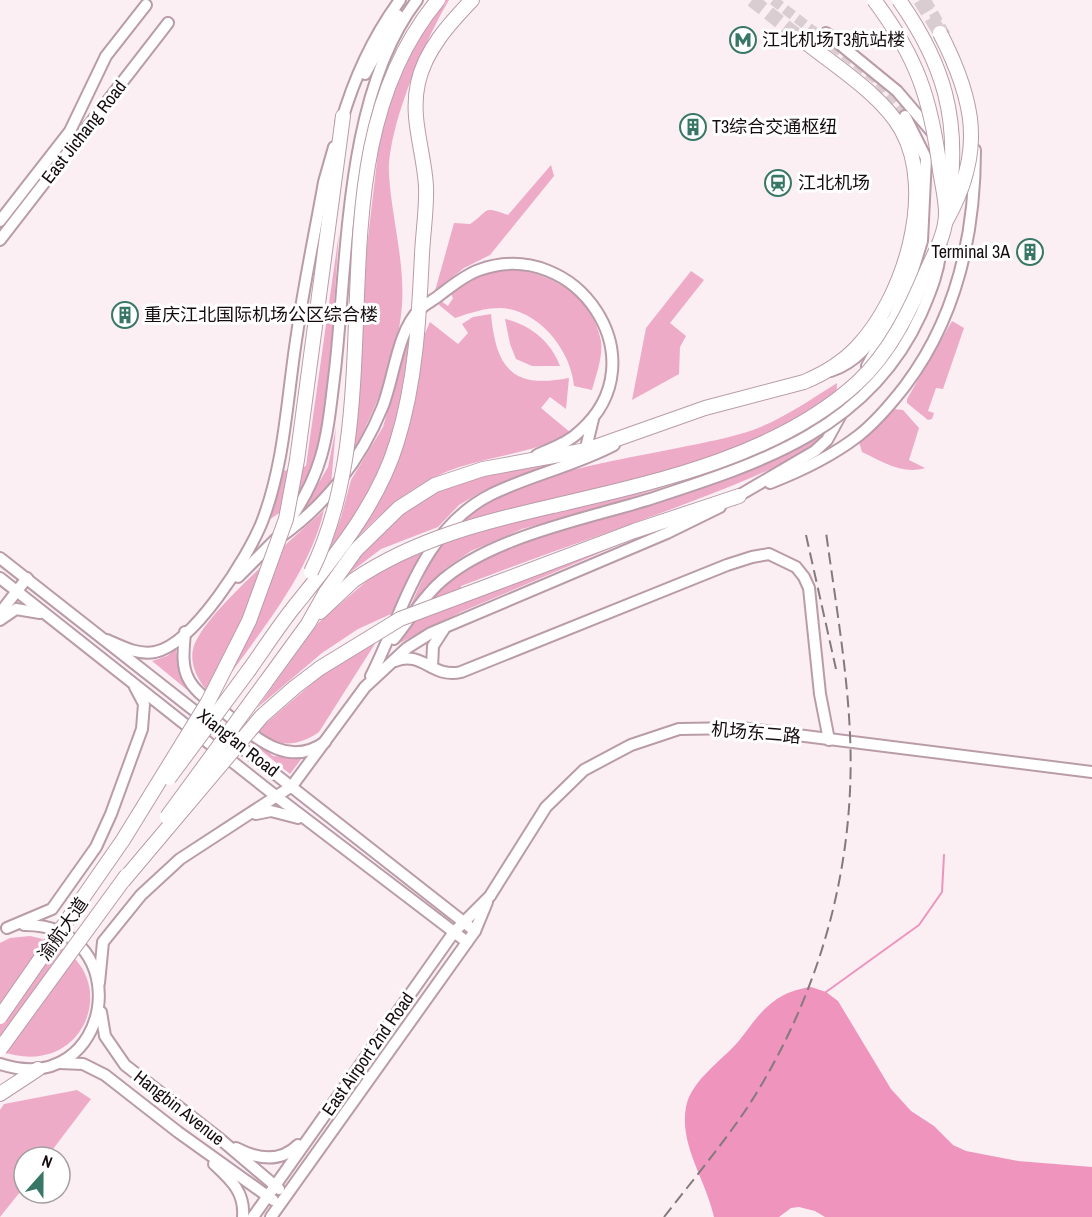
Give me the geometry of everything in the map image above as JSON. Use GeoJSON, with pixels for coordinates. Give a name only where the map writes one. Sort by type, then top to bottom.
{"type":"FeatureCollection","features":[{"type":"Feature","properties":{"kind":"highway"},"geometry":{"type":"LineString","coordinates":[[293,608],[322,550],[336,507],[346,453],[364,209],[372,143],[388,88],[403,49],[438,0]]}},
{"type":"Feature","properties":{"kind":"highway"},"geometry":{"type":"LineString","coordinates":[[123,840],[355,527],[375,493],[396,446],[408,401],[420,309],[426,186],[416,126],[415,103],[418,81],[434,46],[456,16],[472,0]]}},
{"type":"Feature","properties":{"kind":"highway"},"geometry":{"type":"LineString","coordinates":[[874,0],[899,34],[919,74],[932,117],[946,218]]}},
{"type":"Feature","properties":{"kind":"highway"},"geometry":{"type":"LineString","coordinates":[[308,624],[354,580],[377,565],[430,539],[518,514],[596,496],[718,461],[760,445],[800,425],[858,382],[876,360],[911,308],[941,238],[946,218],[954,156],[951,116],[944,86],[931,52],[899,0]]}},
{"type":"Feature","properties":{"kind":"highway"},"geometry":{"type":"LineString","coordinates":[[940,33],[969,100],[972,127],[971,155],[964,186],[946,218]]}},
{"type":"Feature","properties":{"kind":"highway"},"geometry":{"type":"LineString","coordinates":[[123,881],[308,624],[326,592],[356,550],[399,508],[448,480],[522,460],[584,456],[661,422],[817,377],[856,349],[877,321],[895,287],[912,236],[917,190],[915,166],[900,128],[878,102],[808,44]]}},
{"type":"Feature","properties":{"kind":"highway"},"geometry":{"type":"LineString","coordinates":[[123,840],[208,702],[235,651],[263,584],[286,519],[297,460],[343,116]]}},
{"type":"Feature","properties":{"kind":"highway"},"geometry":{"type":"LineString","coordinates":[[123,881],[262,716],[295,687],[400,619],[634,531],[740,496]]}},
{"type":"Feature","properties":{"kind":"highway","name":"渝航大道"},"geometry":{"type":"LineString","coordinates":[[0,1017],[123,840]]}},
{"type":"Feature","properties":{"kind":"highway","name":"渝航大道"},"geometry":{"type":"LineString","coordinates":[[0,1049],[123,881]]}},
{"type":"Feature","properties":{"kind":"highway"},"geometry":{"type":"LineString","coordinates":[[0,1094],[38,1069]]}},
{"type":"Feature","properties":{"kind":"main road"},"geometry":{"type":"LineString","coordinates":[[227,587],[262,522],[271,493],[324,182],[343,116],[374,37],[400,0]]}},
{"type":"Feature","properties":{"kind":"main road"},"geometry":{"type":"LineString","coordinates":[[348,102],[382,40],[409,0]]}},
{"type":"Feature","properties":{"kind":"main road"},"geometry":{"type":"LineString","coordinates":[[276,540],[315,479],[323,455],[351,210],[368,104],[382,62],[417,0]]}},
{"type":"Feature","properties":{"kind":"main road","name":"East Jichang Road"},"geometry":{"type":"LineString","coordinates":[[0,221],[70,131],[106,56],[146,5]]}},
{"type":"Feature","properties":{"kind":"main road","name":"East Jichang Road"},"geometry":{"type":"LineString","coordinates":[[0,240],[168,23]]}},
{"type":"Feature","properties":{"kind":"main road"},"geometry":{"type":"LineString","coordinates":[[826,33],[870,67],[926,122],[941,148],[969,224]]}},
{"type":"Feature","properties":{"kind":"main road"},"geometry":{"type":"LineString","coordinates":[[386,658],[445,628],[667,533],[740,496],[832,454],[858,436],[888,407],[918,369],[950,308],[962,267],[975,171],[975,123],[961,69]]}},
{"type":"Feature","properties":{"kind":"main road"},"geometry":{"type":"LineString","coordinates":[[740,496],[814,451],[827,440],[895,315],[910,280],[922,241],[926,158],[905,116]]}},
{"type":"Feature","properties":{"kind":"main road"},"geometry":{"type":"LineString","coordinates":[[0,1064],[12,1068],[38,1069],[57,1063],[74,1053],[87,1039],[96,1022],[100,1002],[100,952],[103,942],[115,924],[165,871],[292,786],[331,738],[438,584],[475,557],[515,540],[729,473],[776,454],[816,434],[873,386],[896,359],[915,327],[938,268],[941,238]]}},
{"type":"Feature","properties":{"kind":"main road"},"geometry":{"type":"LineString","coordinates":[[107,640],[126,649],[146,653],[167,647],[185,632],[276,540],[298,524],[328,496],[355,460],[382,408],[404,334],[420,309],[455,283],[477,271],[497,264],[538,266],[562,277],[585,295],[599,312],[613,349],[611,375],[605,398],[593,418],[566,442],[522,460]]}},
{"type":"Feature","properties":{"kind":"main road"},"geometry":{"type":"LineString","coordinates":[[817,377],[849,365],[861,353],[874,338],[910,280]]}},
{"type":"Feature","properties":{"kind":"main road"},"geometry":{"type":"LineString","coordinates":[[386,658],[426,556],[450,523],[491,494],[584,456],[593,418]]}},
{"type":"Feature","properties":{"kind":"main road"},"geometry":{"type":"LineString","coordinates":[[386,658],[409,657],[448,674],[475,668],[728,565],[769,554],[796,567],[809,588],[820,694],[830,740]]}},
{"type":"Feature","properties":{"kind":"main road","name":"Xiang'an Road"},"geometry":{"type":"LineString","coordinates":[[0,558],[475,931]]}},
{"type":"Feature","properties":{"kind":"main road"},"geometry":{"type":"LineString","coordinates":[[0,613],[24,576]]}},
{"type":"Feature","properties":{"kind":"main road","name":"Xiang'an Road"},"geometry":{"type":"LineString","coordinates":[[0,578],[277,797],[467,942]]}},
{"type":"Feature","properties":{"kind":"main road"},"geometry":{"type":"LineString","coordinates":[[0,603],[15,589]]}},
{"type":"Feature","properties":{"kind":"main road"},"geometry":{"type":"LineString","coordinates":[[0,620],[11,610],[21,608],[54,620]]}},
{"type":"Feature","properties":{"kind":"main road"},"geometry":{"type":"LineString","coordinates":[[432,667],[433,646],[445,628]]}},
{"type":"Feature","properties":{"kind":"main road"},"geometry":{"type":"LineString","coordinates":[[185,632],[185,670],[192,686],[268,746],[288,752],[308,750],[317,748],[331,738]]}},
{"type":"Feature","properties":{"kind":"main road"},"geometry":{"type":"LineString","coordinates":[[3,929],[44,914],[59,903],[104,830],[144,721],[141,696],[128,677]]}},
{"type":"Feature","properties":{"kind":"main road","name":"机场东二路"},"geometry":{"type":"LineString","coordinates":[[490,896],[546,807],[584,770],[631,745],[679,729],[741,728],[1092,772]]}},
{"type":"Feature","properties":{"kind":"main road"},"geometry":{"type":"LineString","coordinates":[[242,820],[271,811],[288,814],[316,827]]}},
{"type":"Feature","properties":{"kind":"main road","name":"East Airport 2nd Road"},"geometry":{"type":"LineString","coordinates":[[253,1217],[454,932],[490,896]]}},
{"type":"Feature","properties":{"kind":"main road","name":"East Airport 2nd Road"},"geometry":{"type":"LineString","coordinates":[[271,1217],[475,931],[490,896]]}},
{"type":"Feature","properties":{"kind":"main road"},"geometry":{"type":"LineString","coordinates":[[3,929],[34,925],[52,929],[68,937],[87,956],[99,983]]}},
{"type":"Feature","properties":{"kind":"main road","name":"Hangbin Avenue"},"geometry":{"type":"LineString","coordinates":[[100,1002],[105,1036],[117,1057],[286,1195]]}},
{"type":"Feature","properties":{"kind":"main road","name":"Hangbin Avenue"},"geometry":{"type":"LineString","coordinates":[[57,1063],[73,1062],[94,1068],[280,1205]]}},
{"type":"Feature","properties":{"kind":"main road"},"geometry":{"type":"LineString","coordinates":[[220,1139],[251,1155],[281,1157],[297,1147],[323,1119]]}},
{"type":"Feature","properties":{"kind":"main road"},"geometry":{"type":"LineString","coordinates":[[178,1132],[238,1188],[243,1205],[243,1217]]}},
{"type":"Feature","properties":{"kind":"shaded area"},"geometry":{"type":"Polygon","coordinates":[[[442,0],[449,0],[429,38],[409,85],[394,133],[390,156],[389,175],[402,280],[398,334],[389,370],[368,422],[351,456],[366,255],[379,144],[395,84],[410,50],[442,0]]]}},
{"type":"Feature","properties":{"kind":"shaded area"},"geometry":{"type":"Polygon","coordinates":[[[551,165],[554,176],[490,255],[464,268],[435,291],[454,223],[470,224],[489,210],[508,215],[551,165]]]}},
{"type":"Feature","properties":{"kind":"shaded area"},"geometry":{"type":"Polygon","coordinates":[[[339,233],[330,361],[318,458],[298,500],[269,520],[283,471],[306,466],[339,233]]]}},
{"type":"Feature","properties":{"kind":"shaded area"},"geometry":{"type":"Polygon","coordinates":[[[510,269],[526,271],[555,282],[580,300],[589,312],[597,325],[601,341],[599,366],[592,390],[574,386],[572,372],[559,346],[550,334],[527,316],[514,310],[500,308],[455,318],[439,305],[441,301],[448,306],[453,298],[450,292],[478,275],[510,269]]]}},
{"type":"Feature","properties":{"kind":"shaded area"},"geometry":{"type":"Polygon","coordinates":[[[691,271],[704,280],[670,323],[686,336],[680,347],[679,374],[632,400],[646,328],[691,271]]]}},
{"type":"Feature","properties":{"kind":"shaded area"},"geometry":{"type":"Polygon","coordinates":[[[491,314],[497,348],[510,370],[521,377],[533,380],[549,381],[569,378],[566,409],[550,397],[541,408],[571,433],[521,452],[449,471],[430,480],[394,503],[334,563],[377,499],[422,340],[430,322],[458,344],[468,333],[462,324],[473,317],[491,314]]]}},
{"type":"Feature","properties":{"kind":"shaded area"},"geometry":{"type":"Polygon","coordinates":[[[505,319],[539,336],[551,349],[560,366],[532,366],[516,359],[510,344],[505,319]]]}},
{"type":"Feature","properties":{"kind":"shaded area"},"geometry":{"type":"Polygon","coordinates":[[[952,321],[964,328],[943,389],[936,388],[928,411],[934,413],[932,419],[928,420],[907,403],[907,399],[952,321]]]}},
{"type":"Feature","properties":{"kind":"shaded area"},"geometry":{"type":"Polygon","coordinates":[[[410,333],[397,416],[385,456],[363,501],[328,552],[351,480],[383,427],[410,333]]]}},
{"type":"Feature","properties":{"kind":"shaded area"},"geometry":{"type":"Polygon","coordinates":[[[837,383],[833,425],[820,442],[803,454],[682,505],[461,586],[461,602],[642,535],[461,612],[394,646],[428,598],[477,559],[554,531],[674,495],[673,484],[582,513],[522,529],[471,551],[446,568],[411,605],[431,562],[450,531],[482,504],[514,488],[551,476],[709,442],[753,430],[790,412],[837,383]]]}},
{"type":"Feature","properties":{"kind":"shaded area"},"geometry":{"type":"Polygon","coordinates":[[[894,409],[903,410],[919,428],[909,460],[925,468],[901,469],[862,452],[859,442],[894,409]]]}},
{"type":"Feature","properties":{"kind":"shaded area"},"geometry":{"type":"Polygon","coordinates":[[[336,427],[331,485],[300,515],[328,467],[336,427]]]}},
{"type":"Feature","properties":{"kind":"shaded area"},"geometry":{"type":"Polygon","coordinates":[[[557,462],[481,492],[459,505],[438,527],[381,549],[343,578],[352,561],[414,503],[457,481],[527,465],[557,462]]]}},
{"type":"Feature","properties":{"kind":"shaded area"},"geometry":{"type":"Polygon","coordinates":[[[324,510],[317,535],[293,584],[214,697],[205,688],[194,669],[193,649],[200,634],[230,597],[324,510]]]}},
{"type":"Feature","properties":{"kind":"shaded area"},"geometry":{"type":"Polygon","coordinates":[[[424,550],[391,614],[358,629],[322,653],[257,708],[318,623],[375,574],[424,550]]]}},
{"type":"Feature","properties":{"kind":"shaded area"},"geometry":{"type":"Polygon","coordinates":[[[378,639],[319,732],[303,741],[288,744],[272,740],[257,731],[329,669],[378,639]]]}},
{"type":"Feature","properties":{"kind":"shaded area"},"geometry":{"type":"Polygon","coordinates":[[[176,649],[179,669],[186,683],[273,756],[302,758],[290,774],[152,661],[167,656],[176,649]]]}},
{"type":"Feature","properties":{"kind":"shaded area"},"geometry":{"type":"Polygon","coordinates":[[[30,936],[62,948],[81,967],[90,990],[88,1013],[77,1035],[59,1050],[32,1057],[0,1051],[0,943],[10,938],[30,936]]]}},
{"type":"Feature","properties":{"kind":"shaded area"},"geometry":{"type":"Polygon","coordinates":[[[811,987],[826,992],[838,1001],[891,1089],[911,1111],[934,1126],[953,1145],[966,1151],[1018,1161],[1092,1167],[1092,1217],[825,1217],[815,1211],[799,1207],[791,1208],[779,1217],[714,1217],[686,1135],[686,1107],[689,1098],[700,1080],[737,1043],[768,1006],[786,994],[811,987]]]}},
{"type":"Feature","properties":{"kind":"shaded area"},"geometry":{"type":"Polygon","coordinates":[[[77,1090],[91,1099],[56,1145],[12,1145],[12,1202],[0,1217],[0,1110],[4,1104],[77,1090]]]}},
{"type":"Feature","properties":{"kind":"waterway"},"geometry":{"type":"LineString","coordinates":[[826,995],[826,992],[919,925],[942,892],[944,855]]}},
{"type":"Feature","properties":{"kind":"tunnel"},"geometry":{"type":"LineString","coordinates":[[752,0],[808,44]]}},
{"type":"Feature","properties":{"kind":"tunnel"},"geometry":{"type":"LineString","coordinates":[[773,0],[877,80],[905,116]]}},
{"type":"Feature","properties":{"kind":"tunnel"},"geometry":{"type":"LineString","coordinates":[[920,0],[940,33]]}},
{"type":"Feature","properties":{"kind":"tunnel"},"geometry":{"type":"LineString","coordinates":[[926,0],[948,39]]}},
{"type":"Feature","properties":{"kind":"railway"},"geometry":{"type":"LineString","coordinates":[[664,1217],[739,1119],[774,1063],[796,1019],[814,974],[828,927],[847,832],[850,734],[843,658],[826,532]]}},
{"type":"Feature","properties":{"kind":"railway"},"geometry":{"type":"LineString","coordinates":[[806,535],[836,669]]}},
{"type":"Feature","properties":{"kind":"place","name":"江北机场T3航站楼"},"geometry":{"type":"Point","coordinates":[743,40]}},
{"type":"Feature","properties":{"kind":"place","name":"T3综合交通枢纽"},"geometry":{"type":"Point","coordinates":[693,127]}},
{"type":"Feature","properties":{"kind":"place","name":"江北机场"},"geometry":{"type":"Point","coordinates":[778,183]}},
{"type":"Feature","properties":{"kind":"place","name":"Terminal 3A"},"geometry":{"type":"Point","coordinates":[1030,252]}},
{"type":"Feature","properties":{"kind":"place","name":"重庆江北国际机场公区综合楼"},"geometry":{"type":"Point","coordinates":[125,315]}}]}
